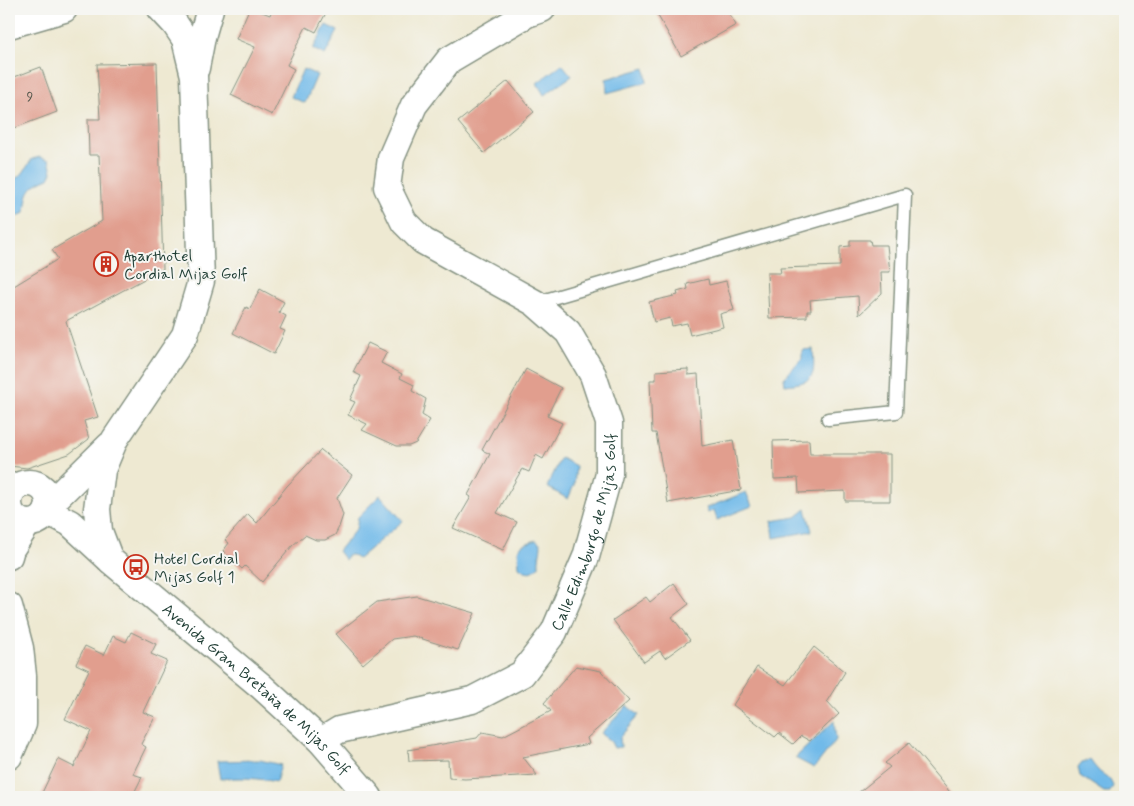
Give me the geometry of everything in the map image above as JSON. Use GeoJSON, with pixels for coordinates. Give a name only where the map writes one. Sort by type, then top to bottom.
{"type":"FeatureCollection","features":[{"type":"Feature","properties":{"kind":"street"},"geometry":{"type":"LineString","coordinates":[[9,25],[64,9]]}},
{"type":"Feature","properties":{"kind":"street","name":"Avenida Gran Bretaña de Mijas Golf"},"geometry":{"type":"LineString","coordinates":[[160,9],[175,24],[186,39],[194,76],[201,281],[185,335],[115,440],[102,470],[97,509],[99,531],[110,560],[261,686],[321,741],[369,797]]}},
{"type":"Feature","properties":{"kind":"street"},"geometry":{"type":"LineString","coordinates":[[194,76],[210,9]]}},
{"type":"Feature","properties":{"kind":"street","name":"Calle Edimburgo de Mijas Golf"},"geometry":{"type":"LineString","coordinates":[[321,741],[339,730],[472,700],[522,674],[554,632],[586,557],[609,474],[609,423],[593,375],[568,332],[535,304],[423,241],[404,222],[387,187],[391,158],[414,105],[450,60],[527,14],[542,9]]}},
{"type":"Feature","properties":{"kind":"street"},"geometry":{"type":"LineString","coordinates":[[9,556],[23,512],[115,440]]}},
{"type":"Feature","properties":{"kind":"street"},"geometry":{"type":"LineString","coordinates":[[23,512],[70,523],[110,560]]}},
{"type":"Feature","properties":{"kind":"street"},"geometry":{"type":"LineString","coordinates":[[9,606],[20,648],[23,676],[23,724],[9,756]]}},
{"type":"Feature","properties":{"kind":"lane"},"geometry":{"type":"LineString","coordinates":[[535,304],[905,195],[896,412],[828,419]]}},
{"type":"Feature","properties":{"kind":"water"},"geometry":{"type":"Polygon","coordinates":[[[326,25],[338,31],[325,55],[313,49],[326,25]]]}},
{"type":"Feature","properties":{"kind":"water"},"geometry":{"type":"Polygon","coordinates":[[[562,64],[572,76],[544,95],[537,83],[562,64]]]}},
{"type":"Feature","properties":{"kind":"water"},"geometry":{"type":"Polygon","coordinates":[[[645,68],[647,82],[607,93],[606,79],[645,68]]]}},
{"type":"Feature","properties":{"kind":"water"},"geometry":{"type":"Polygon","coordinates":[[[303,69],[317,75],[305,103],[291,97],[303,69]]]}},
{"type":"Feature","properties":{"kind":"water"},"geometry":{"type":"Polygon","coordinates":[[[40,157],[49,160],[52,172],[49,178],[37,184],[30,191],[25,213],[9,219],[9,184],[23,173],[32,159],[40,157]]]}},
{"type":"Feature","properties":{"kind":"water"},"geometry":{"type":"Polygon","coordinates":[[[813,349],[814,366],[811,377],[802,382],[785,385],[784,378],[802,358],[802,350],[813,349]]]}},
{"type":"Feature","properties":{"kind":"water"},"geometry":{"type":"Polygon","coordinates":[[[561,458],[576,466],[574,485],[568,499],[547,487],[561,458]]]}},
{"type":"Feature","properties":{"kind":"water"},"geometry":{"type":"Polygon","coordinates":[[[746,492],[752,506],[717,520],[714,510],[708,513],[706,508],[746,492]]]}},
{"type":"Feature","properties":{"kind":"water"},"geometry":{"type":"Polygon","coordinates":[[[380,495],[403,521],[358,559],[352,555],[347,555],[345,560],[338,551],[356,529],[358,517],[380,495]]]}},
{"type":"Feature","properties":{"kind":"water"},"geometry":{"type":"Polygon","coordinates":[[[806,509],[812,531],[774,538],[772,521],[796,517],[806,509]]]}},
{"type":"Feature","properties":{"kind":"water"},"geometry":{"type":"Polygon","coordinates":[[[536,540],[541,544],[539,566],[532,571],[524,570],[519,567],[518,550],[522,545],[536,540]]]}},
{"type":"Feature","properties":{"kind":"water"},"geometry":{"type":"Polygon","coordinates":[[[627,706],[639,715],[620,737],[621,747],[614,748],[611,742],[601,733],[627,706]]]}},
{"type":"Feature","properties":{"kind":"water"},"geometry":{"type":"Polygon","coordinates":[[[834,721],[836,740],[814,768],[795,758],[834,721]]]}},
{"type":"Feature","properties":{"kind":"water"},"geometry":{"type":"Polygon","coordinates":[[[260,760],[281,765],[276,782],[248,778],[220,779],[217,761],[260,760]]]}},
{"type":"Feature","properties":{"kind":"water"},"geometry":{"type":"Polygon","coordinates":[[[1090,760],[1111,782],[1113,786],[1110,792],[1104,792],[1080,776],[1078,767],[1082,762],[1090,760]]]}},
{"type":"Feature","properties":{"kind":"building"},"geometry":{"type":"Polygon","coordinates":[[[249,9],[270,15],[272,10],[269,9],[328,9],[316,32],[306,27],[287,65],[294,69],[272,115],[231,95],[255,47],[236,39],[249,9]]]}},
{"type":"Feature","properties":{"kind":"building"},"geometry":{"type":"Polygon","coordinates":[[[654,9],[726,9],[736,25],[681,56],[654,9]]]}},
{"type":"Feature","properties":{"kind":"building","name":"Aparthotel Cordial Mijas Golf"},"geometry":{"type":"Polygon","coordinates":[[[157,63],[163,269],[66,321],[98,417],[84,421],[89,439],[69,454],[27,468],[9,466],[9,289],[58,259],[52,250],[102,221],[99,155],[89,155],[88,119],[100,119],[97,64],[157,63]]]}},
{"type":"Feature","properties":{"kind":"building"},"geometry":{"type":"Polygon","coordinates":[[[41,67],[57,112],[9,130],[9,79],[41,67]]]}},
{"type":"Feature","properties":{"kind":"building"},"geometry":{"type":"Polygon","coordinates":[[[508,81],[534,112],[484,153],[458,122],[508,81]]]}},
{"type":"Feature","properties":{"kind":"building"},"geometry":{"type":"Polygon","coordinates":[[[850,240],[870,240],[871,245],[887,245],[890,272],[881,272],[882,293],[859,315],[858,296],[810,300],[811,311],[807,311],[807,317],[769,318],[767,273],[781,273],[780,268],[840,266],[840,247],[850,246],[850,240]]]}},
{"type":"Feature","properties":{"kind":"building"},"geometry":{"type":"Polygon","coordinates":[[[708,279],[709,285],[726,281],[734,310],[720,314],[723,327],[690,335],[687,323],[672,326],[670,318],[654,322],[649,302],[678,295],[677,292],[688,289],[687,284],[708,279]]]}},
{"type":"Feature","properties":{"kind":"building"},"geometry":{"type":"Polygon","coordinates":[[[260,289],[284,302],[279,312],[286,316],[280,329],[285,331],[274,354],[233,333],[246,307],[250,309],[260,289]]]}},
{"type":"Feature","properties":{"kind":"building"},"geometry":{"type":"Polygon","coordinates":[[[368,343],[387,352],[381,363],[402,374],[400,378],[414,385],[412,391],[426,399],[422,415],[430,420],[416,443],[409,446],[397,446],[362,430],[367,424],[348,415],[355,402],[350,400],[361,376],[353,372],[368,343]]]}},
{"type":"Feature","properties":{"kind":"building"},"geometry":{"type":"Polygon","coordinates":[[[526,369],[561,388],[547,416],[562,423],[543,459],[536,455],[529,472],[522,469],[497,513],[517,522],[503,550],[453,528],[471,497],[468,495],[490,454],[482,450],[526,369]]]}},
{"type":"Feature","properties":{"kind":"building"},"geometry":{"type":"Polygon","coordinates":[[[688,369],[688,375],[698,374],[702,446],[733,440],[741,490],[668,503],[656,433],[652,433],[650,380],[656,380],[656,371],[688,369]]]}},
{"type":"Feature","properties":{"kind":"building"},"geometry":{"type":"Polygon","coordinates":[[[809,440],[810,454],[890,454],[890,501],[845,501],[845,491],[799,493],[798,478],[774,479],[773,441],[809,440]]]}},
{"type":"Feature","properties":{"kind":"building"},"geometry":{"type":"Polygon","coordinates":[[[321,450],[352,475],[337,498],[343,515],[339,527],[335,535],[325,540],[316,540],[305,535],[293,545],[262,582],[245,566],[242,569],[223,551],[229,543],[225,540],[248,514],[257,523],[287,486],[321,450]]]}},
{"type":"Feature","properties":{"kind":"building"},"geometry":{"type":"Polygon","coordinates":[[[674,583],[689,604],[672,617],[690,640],[665,658],[660,651],[644,662],[613,620],[646,597],[650,602],[674,583]]]}},
{"type":"Feature","properties":{"kind":"building"},"geometry":{"type":"Polygon","coordinates":[[[417,596],[475,613],[458,650],[413,636],[392,639],[363,664],[336,634],[377,602],[417,596]]]}},
{"type":"Feature","properties":{"kind":"building"},"geometry":{"type":"Polygon","coordinates":[[[131,632],[156,644],[151,654],[167,661],[143,712],[155,717],[141,744],[146,747],[133,774],[142,777],[132,797],[40,797],[58,759],[74,767],[91,731],[65,719],[89,670],[76,664],[85,646],[104,655],[113,636],[126,642],[131,632]]]}},
{"type":"Feature","properties":{"kind":"building"},"geometry":{"type":"Polygon","coordinates":[[[814,647],[845,672],[827,701],[839,714],[810,741],[801,736],[793,744],[779,733],[775,737],[733,705],[757,667],[785,685],[814,647]]]}},
{"type":"Feature","properties":{"kind":"building"},"geometry":{"type":"Polygon","coordinates":[[[576,666],[601,671],[629,701],[587,738],[589,744],[523,757],[537,775],[465,779],[449,778],[448,760],[409,761],[408,750],[477,738],[482,732],[503,736],[551,711],[544,703],[576,666]]]}},
{"type":"Feature","properties":{"kind":"building"},"geometry":{"type":"Polygon","coordinates":[[[909,743],[954,797],[853,797],[890,767],[885,763],[909,743]]]}},
{"type":"Feature","properties":{"kind":"place","name":"Aparthotel Cordial Mijas Golf"},"geometry":{"type":"Point","coordinates":[106,264]}},
{"type":"Feature","properties":{"kind":"place","name":"Hotel Cordial Mijas Golf 1"},"geometry":{"type":"Point","coordinates":[136,567]}}]}
